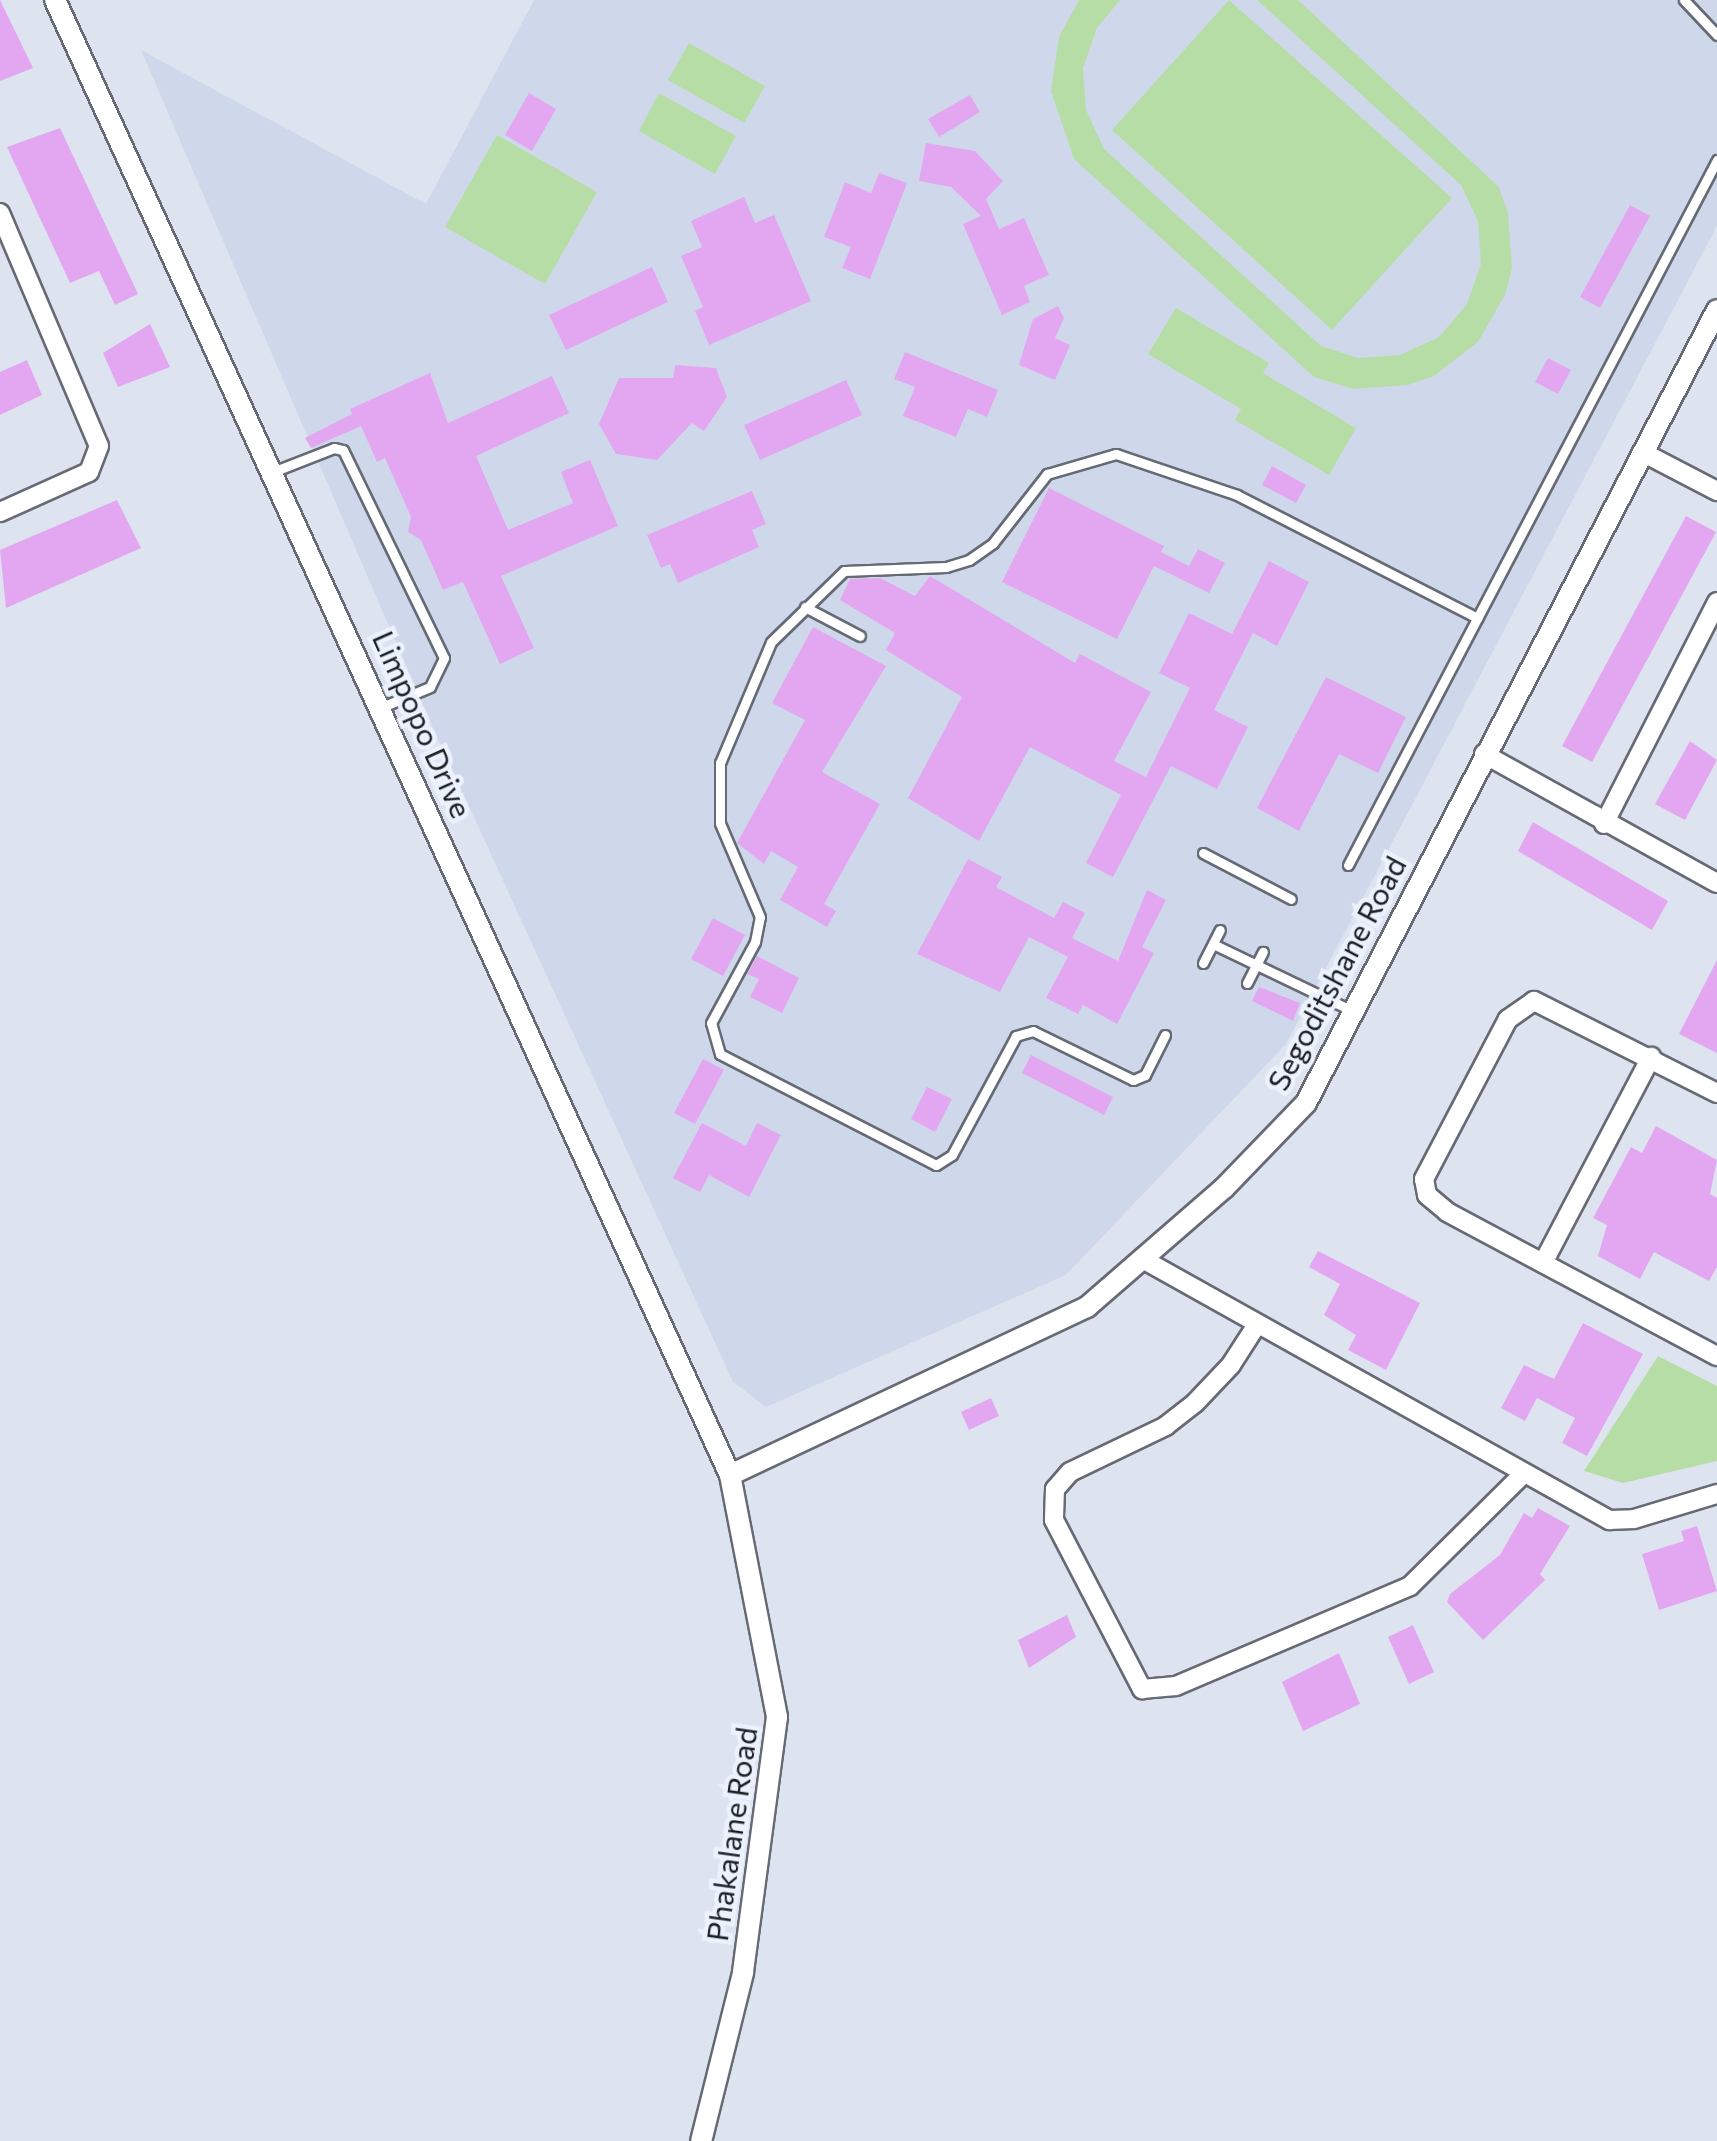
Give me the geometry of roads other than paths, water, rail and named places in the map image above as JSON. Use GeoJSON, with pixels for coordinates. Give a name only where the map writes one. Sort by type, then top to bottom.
{"type":"FeatureCollection","features":[{"type":"Feature","properties":{"kind":"street","name":"Limpopo Drive"},"geometry":{"type":"LineString","coordinates":[[54,0],[276,471],[730,1475]]}},
{"type":"Feature","properties":{"kind":"street"},"geometry":{"type":"LineString","coordinates":[[0,214],[99,446],[90,472],[0,512]]}},
{"type":"Feature","properties":{"kind":"street","name":"Segoditshane Road"},"geometry":{"type":"LineString","coordinates":[[730,1475],[1066,1318],[1146,1261],[1306,1102],[1717,310]]}},
{"type":"Feature","properties":{"kind":"street"},"geometry":{"type":"LineString","coordinates":[[1642,452],[1717,491]]}},
{"type":"Feature","properties":{"kind":"street"},"geometry":{"type":"LineString","coordinates":[[1604,824],[1717,602]]}},
{"type":"Feature","properties":{"kind":"street"},"geometry":{"type":"LineString","coordinates":[[1484,754],[1604,824],[1717,883]]}},
{"type":"Feature","properties":{"kind":"street"},"geometry":{"type":"LineString","coordinates":[[1717,1093],[1534,1000],[1508,1019],[1427,1170],[1427,1196],[1542,1263],[1717,1355]]}},
{"type":"Feature","properties":{"kind":"street"},"geometry":{"type":"LineString","coordinates":[[1542,1263],[1651,1057]]}},
{"type":"Feature","properties":{"kind":"street"},"geometry":{"type":"LineString","coordinates":[[1146,1261],[1256,1326],[1609,1520],[1717,1494]]}},
{"type":"Feature","properties":{"kind":"street"},"geometry":{"type":"LineString","coordinates":[[1256,1326],[1231,1365],[1195,1404],[1166,1426],[1070,1472],[1054,1489],[1054,1520],[1142,1689],[1176,1686],[1410,1586],[1522,1474]]}},
{"type":"Feature","properties":{"kind":"street","name":"Phakalane Road"},"geometry":{"type":"LineString","coordinates":[[701,2141],[743,1973],[776,1731],[773,1681],[730,1475]]}},
{"type":"Feature","properties":{"kind":"lane"},"geometry":{"type":"LineString","coordinates":[[1684,0],[1717,35]]}},
{"type":"Feature","properties":{"kind":"lane"},"geometry":{"type":"LineString","coordinates":[[1348,865],[1717,160]]}},
{"type":"Feature","properties":{"kind":"lane"},"geometry":{"type":"LineString","coordinates":[[276,471],[343,450],[444,658],[430,688],[382,707]]}},
{"type":"Feature","properties":{"kind":"lane"},"geometry":{"type":"LineString","coordinates":[[1166,1035],[1144,1075],[1134,1080],[1033,1031],[1016,1036],[952,1156],[936,1164],[713,1046],[711,1023],[754,942],[760,917],[720,823],[720,764],[766,652],[805,607],[844,571],[946,568],[968,560],[993,544],[1047,474],[1116,454],[1238,495],[1477,618]]}},
{"type":"Feature","properties":{"kind":"lane"},"geometry":{"type":"LineString","coordinates":[[805,607],[860,636]]}},
{"type":"Feature","properties":{"kind":"lane"},"geometry":{"type":"LineString","coordinates":[[1203,853],[1291,899]]}},
{"type":"Feature","properties":{"kind":"lane"},"geometry":{"type":"LineString","coordinates":[[1204,962],[1220,930]]}},
{"type":"Feature","properties":{"kind":"lane"},"geometry":{"type":"LineString","coordinates":[[1213,944],[1353,1011]]}},
{"type":"Feature","properties":{"kind":"lane"},"geometry":{"type":"LineString","coordinates":[[1248,983],[1263,952]]}}]}
